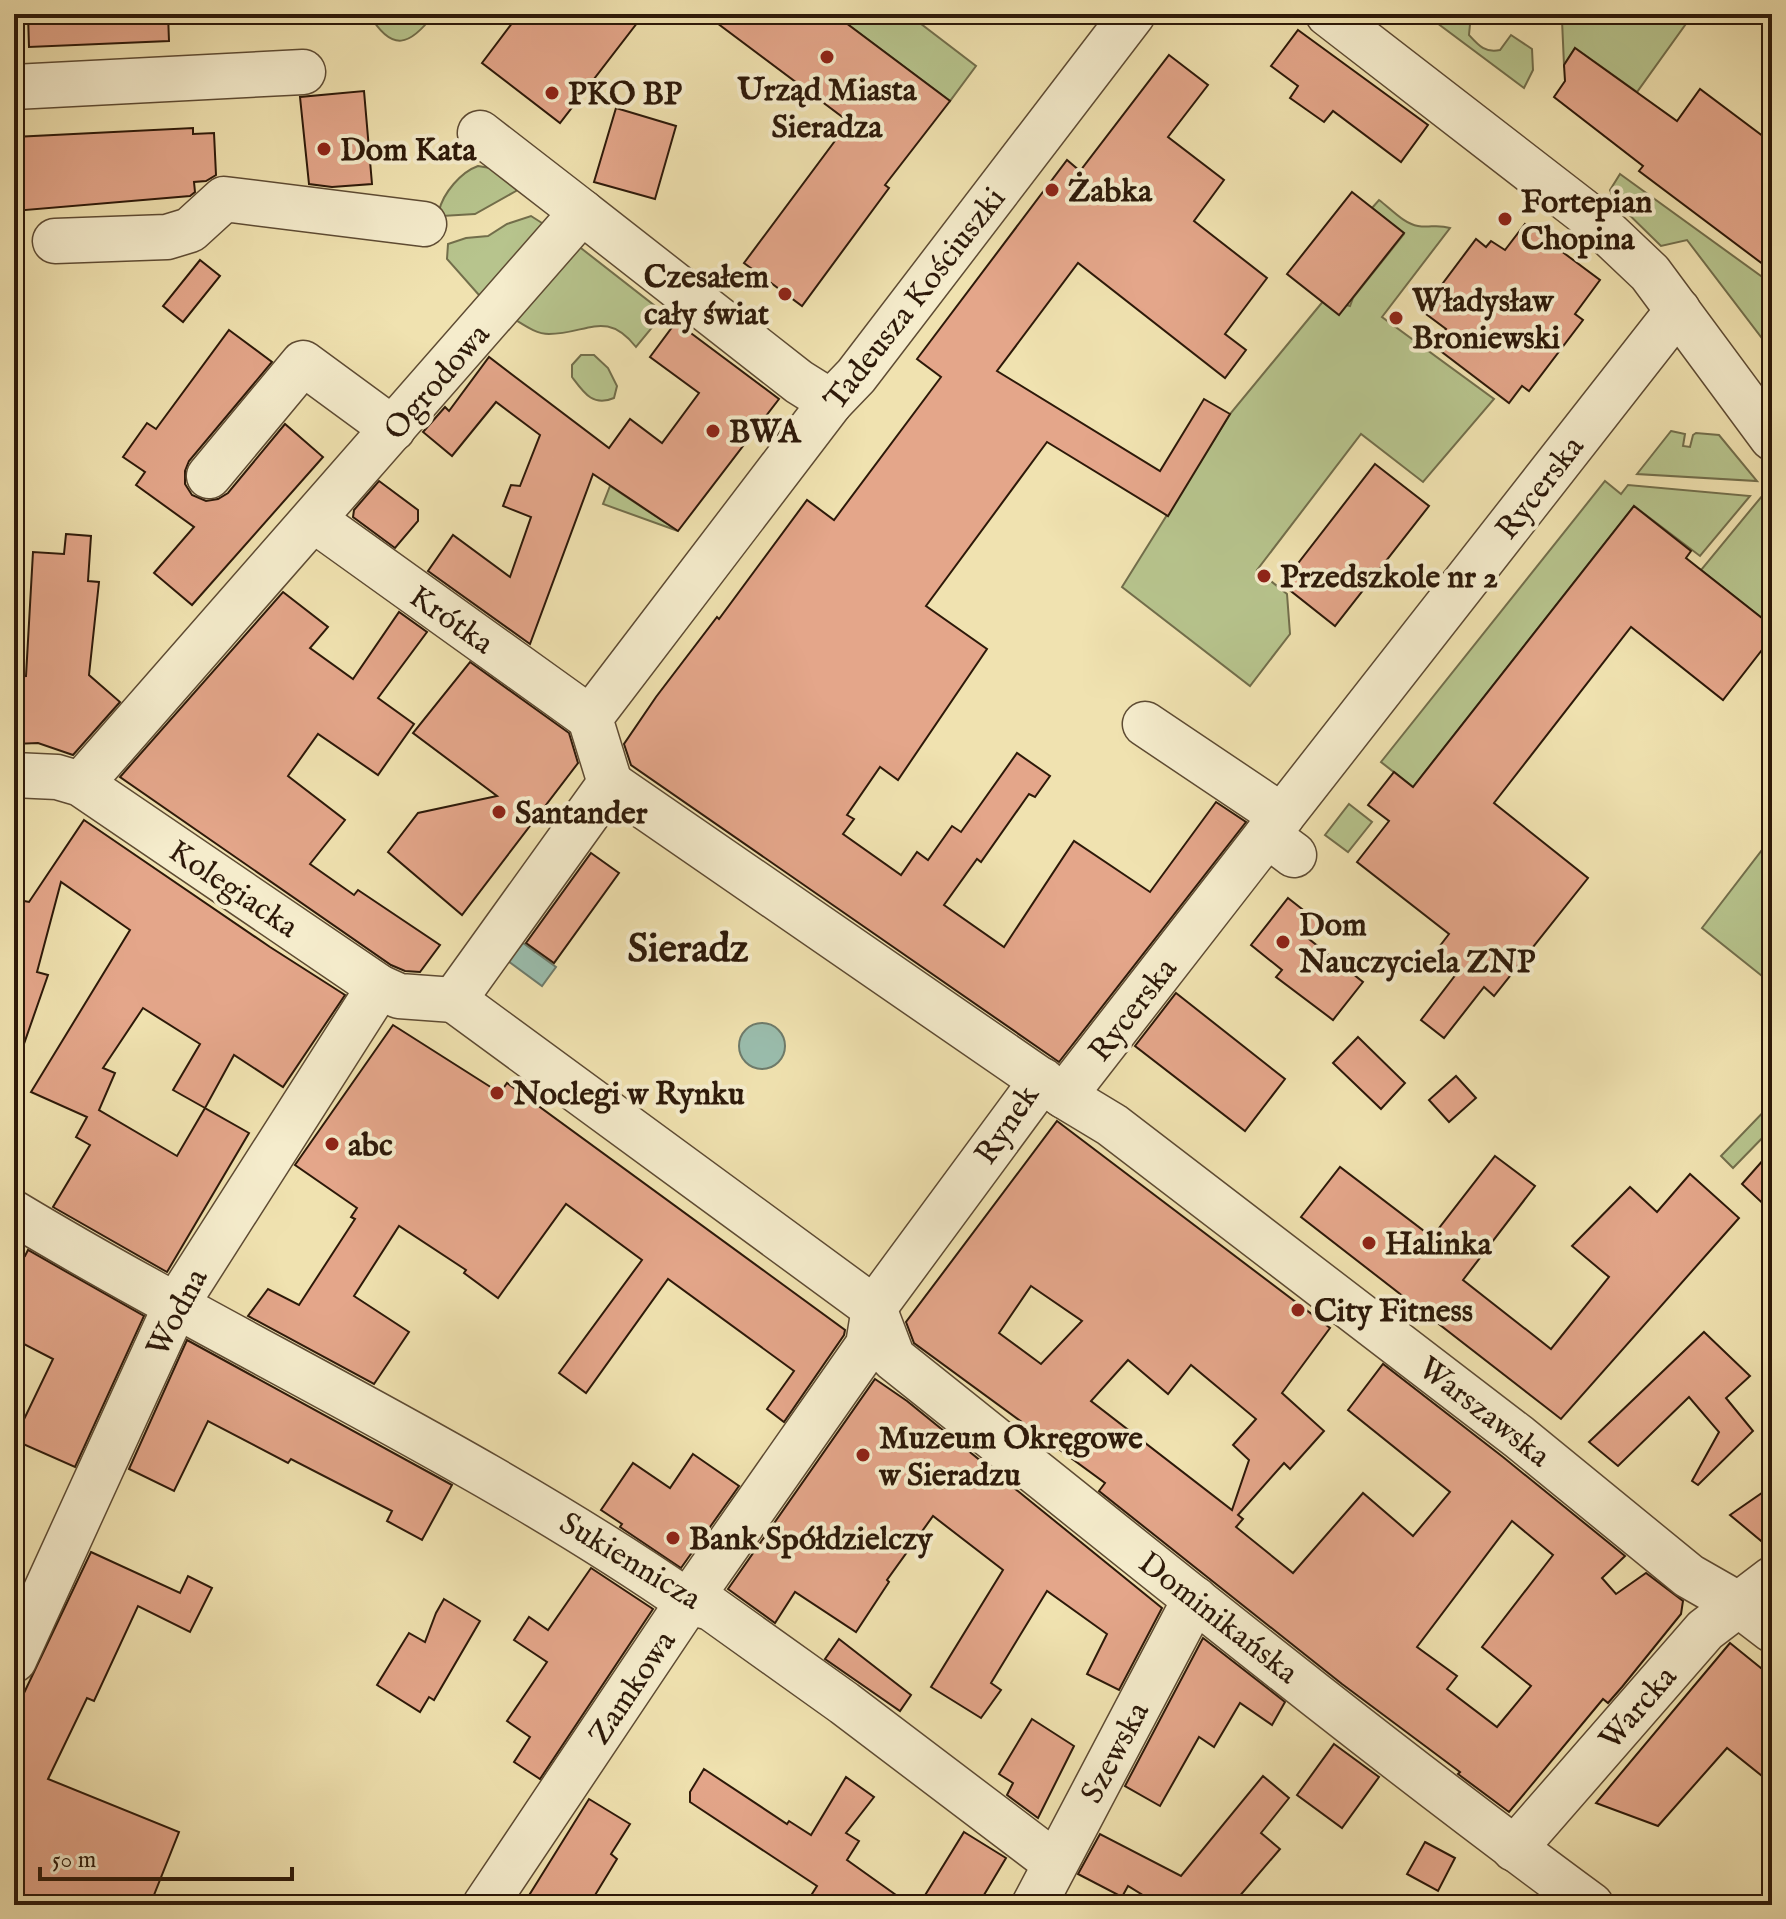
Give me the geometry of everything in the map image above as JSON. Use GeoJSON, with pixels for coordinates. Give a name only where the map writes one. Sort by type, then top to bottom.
{"type":"FeatureCollection","features":[{"type":"Feature","properties":{"kind":"street","name":"Tadeusza Kościuszki"},"geometry":{"type":"LineString","coordinates":[[590,718],[1133,14]]}},
{"type":"Feature","properties":{"kind":"street"},"geometry":{"type":"LineString","coordinates":[[1328,14],[1593,219],[1650,273],[1772,438]]}},
{"type":"Feature","properties":{"kind":"street"},"geometry":{"type":"LineString","coordinates":[[14,87],[303,72]]}},
{"type":"Feature","properties":{"kind":"street"},"geometry":{"type":"LineString","coordinates":[[480,133],[799,382],[831,402]]}},
{"type":"Feature","properties":{"kind":"street"},"geometry":{"type":"LineString","coordinates":[[55,241],[167,237],[190,230],[224,199],[424,224]]}},
{"type":"Feature","properties":{"kind":"street","name":"Ogrodowa"},"geometry":{"type":"LineString","coordinates":[[81,784],[582,212]]}},
{"type":"Feature","properties":{"kind":"street","name":"Rycerska"},"geometry":{"type":"LineString","coordinates":[[1053,1088],[1281,835],[1678,310]]}},
{"type":"Feature","properties":{"kind":"street"},"geometry":{"type":"LineString","coordinates":[[209,476],[303,363],[393,429]]}},
{"type":"Feature","properties":{"kind":"street","name":"Krótka"},"geometry":{"type":"LineString","coordinates":[[314,520],[590,718]]}},
{"type":"Feature","properties":{"kind":"street"},"geometry":{"type":"LineString","coordinates":[[590,718],[610,783],[454,1000],[874,1308]]}},
{"type":"Feature","properties":{"kind":"street"},"geometry":{"type":"LineString","coordinates":[[1145,724],[1281,835]]}},
{"type":"Feature","properties":{"kind":"street","name":"Kolegiacka"},"geometry":{"type":"LineString","coordinates":[[14,775],[57,777],[81,784],[379,987],[399,996],[454,1000]]}},
{"type":"Feature","properties":{"kind":"street","name":"Rynek"},"geometry":{"type":"LineString","coordinates":[[610,783],[1053,1088],[874,1308]]}},
{"type":"Feature","properties":{"kind":"street","name":"Wodna"},"geometry":{"type":"LineString","coordinates":[[14,1660],[176,1305],[379,987]]}},
{"type":"Feature","properties":{"kind":"street","name":"Warszawska"},"geometry":{"type":"LineString","coordinates":[[1053,1088],[1112,1125],[1295,1264],[1519,1437],[1689,1576],[1761,1604]]}},
{"type":"Feature","properties":{"kind":"street","name":"Sukiennicza"},"geometry":{"type":"LineString","coordinates":[[14,1213],[532,1500],[688,1602],[711,1608],[844,1703],[1055,1863]]}},
{"type":"Feature","properties":{"kind":"street","name":"Dominikańska"},"geometry":{"type":"LineString","coordinates":[[874,1308],[893,1358],[1514,1849],[1591,1905]]}},
{"type":"Feature","properties":{"kind":"street","name":"Zamkowa"},"geometry":{"type":"LineString","coordinates":[[485,1905],[688,1602],[868,1345],[874,1308]]}},
{"type":"Feature","properties":{"kind":"street","name":"Szewska"},"geometry":{"type":"LineString","coordinates":[[1034,1905],[1195,1599]]}},
{"type":"Feature","properties":{"kind":"street","name":"Warcka"},"geometry":{"type":"LineString","coordinates":[[1514,1849],[1705,1630],[1761,1604]]}},
{"type":"Feature","properties":{"kind":"green space"},"geometry":{"type":"Polygon","coordinates":[[[369,14],[434,14],[417,33],[401,41],[385,35],[369,14]]]}},
{"type":"Feature","properties":{"kind":"green space"},"geometry":{"type":"Polygon","coordinates":[[[834,14],[908,14],[976,66],[950,101],[834,14]]]}},
{"type":"Feature","properties":{"kind":"green space"},"geometry":{"type":"Polygon","coordinates":[[[1425,14],[1471,14],[1469,35],[1486,49],[1500,50],[1511,35],[1532,49],[1533,70],[1524,88],[1425,14]]]}},
{"type":"Feature","properties":{"kind":"green space"},"geometry":{"type":"Polygon","coordinates":[[[1579,14],[1693,14],[1637,92],[1575,48],[1564,65],[1562,20],[1579,14]]]}},
{"type":"Feature","properties":{"kind":"green space"},"geometry":{"type":"Polygon","coordinates":[[[478,166],[496,169],[516,181],[516,191],[475,214],[442,216],[439,211],[449,190],[465,173],[478,166]]]}},
{"type":"Feature","properties":{"kind":"green space"},"geometry":{"type":"Polygon","coordinates":[[[1620,174],[1772,284],[1772,366],[1764,341],[1687,240],[1661,246],[1614,200],[1610,190],[1620,174]]]}},
{"type":"Feature","properties":{"kind":"green space"},"geometry":{"type":"Polygon","coordinates":[[[1379,200],[1413,225],[1450,228],[1382,317],[1494,399],[1423,482],[1361,434],[1257,570],[1287,594],[1290,634],[1250,686],[1122,587],[1230,414],[1325,299],[1350,306],[1353,298],[1404,234],[1372,208],[1379,200]]]}},
{"type":"Feature","properties":{"kind":"green space"},"geometry":{"type":"Polygon","coordinates":[[[531,216],[542,223],[544,233],[480,303],[479,295],[447,259],[448,244],[488,236],[507,224],[531,216]]]}},
{"type":"Feature","properties":{"kind":"green space"},"geometry":{"type":"Polygon","coordinates":[[[577,245],[664,313],[636,347],[615,329],[605,326],[544,334],[514,319],[577,245]]]}},
{"type":"Feature","properties":{"kind":"green space"},"geometry":{"type":"Polygon","coordinates":[[[581,355],[594,355],[608,368],[617,386],[614,398],[595,400],[576,383],[572,377],[572,365],[581,355]]]}},
{"type":"Feature","properties":{"kind":"green space"},"geometry":{"type":"Polygon","coordinates":[[[1671,431],[1685,434],[1683,446],[1690,447],[1696,433],[1719,435],[1757,481],[1637,474],[1671,431]]]}},
{"type":"Feature","properties":{"kind":"green space"},"geometry":{"type":"Polygon","coordinates":[[[1605,481],[1621,494],[1628,485],[1750,496],[1700,556],[1634,506],[1413,787],[1381,762],[1605,481]]]}},
{"type":"Feature","properties":{"kind":"green space"},"geometry":{"type":"Polygon","coordinates":[[[610,486],[678,531],[603,504],[610,486]]]}},
{"type":"Feature","properties":{"kind":"green space"},"geometry":{"type":"Polygon","coordinates":[[[1762,496],[1772,503],[1772,626],[1701,570],[1762,496]]]}},
{"type":"Feature","properties":{"kind":"green space"},"geometry":{"type":"Polygon","coordinates":[[[1349,804],[1372,822],[1348,852],[1325,835],[1349,804]]]}},
{"type":"Feature","properties":{"kind":"green space"},"geometry":{"type":"Polygon","coordinates":[[[1772,837],[1772,984],[1702,928],[1772,837]]]}},
{"type":"Feature","properties":{"kind":"green space"},"geometry":{"type":"Polygon","coordinates":[[[1772,1103],[1772,1128],[1733,1168],[1721,1156],[1772,1103]]]}},
{"type":"Feature","properties":{"kind":"shaded area"},"geometry":{"type":"Polygon","coordinates":[[[523,943],[556,967],[542,986],[508,961],[523,943]]]}},
{"type":"Feature","properties":{"kind":"shaded area"},"geometry":{"type":"Polygon","coordinates":[[[762,1023],[778,1030],[785,1046],[778,1062],[762,1069],[746,1062],[739,1046],[746,1030],[762,1023]]]}},
{"type":"Feature","properties":{"kind":"building"},"geometry":{"type":"Polygon","coordinates":[[[28,14],[168,14],[169,41],[29,47],[28,14]]]}},
{"type":"Feature","properties":{"kind":"building","name":"PKO BP"},"geometry":{"type":"Polygon","coordinates":[[[519,14],[644,14],[560,123],[482,63],[519,14]]]}},
{"type":"Feature","properties":{"kind":"building"},"geometry":{"type":"Polygon","coordinates":[[[705,14],[834,14],[950,101],[885,185],[889,188],[802,306],[744,263],[849,122],[705,14]]]}},
{"type":"Feature","properties":{"kind":"building"},"geometry":{"type":"Polygon","coordinates":[[[1298,30],[1428,125],[1401,162],[1333,111],[1324,122],[1290,98],[1298,86],[1271,66],[1298,30]]]}},
{"type":"Feature","properties":{"kind":"building"},"geometry":{"type":"Polygon","coordinates":[[[1575,48],[1677,121],[1700,89],[1772,143],[1772,271],[1639,171],[1643,166],[1554,97],[1565,81],[1564,65],[1575,48]]]}},
{"type":"Feature","properties":{"kind":"building"},"geometry":{"type":"Polygon","coordinates":[[[1169,55],[1208,85],[1168,137],[1224,180],[1194,221],[1267,278],[1225,334],[1246,350],[1225,378],[1078,263],[997,371],[1160,471],[1204,399],[1230,414],[1168,516],[1047,442],[926,606],[987,649],[898,780],[880,767],[847,815],[854,819],[843,834],[901,875],[917,852],[928,860],[952,826],[961,832],[1017,753],[1050,776],[1035,797],[1029,794],[981,862],[977,859],[944,905],[1004,947],[1074,841],[1150,892],[1216,802],[1246,822],[1059,1062],[631,765],[624,744],[656,697],[717,617],[719,619],[807,500],[834,520],[941,377],[917,359],[1067,160],[1080,171],[1169,55]]]}},
{"type":"Feature","properties":{"kind":"building","name":"Dom Kata"},"geometry":{"type":"Polygon","coordinates":[[[364,91],[372,184],[332,187],[309,184],[300,97],[364,91]]]}},
{"type":"Feature","properties":{"kind":"building"},"geometry":{"type":"Polygon","coordinates":[[[616,108],[676,126],[655,199],[594,182],[616,108]]]}},
{"type":"Feature","properties":{"kind":"building"},"geometry":{"type":"Polygon","coordinates":[[[193,128],[193,134],[214,133],[216,175],[206,181],[194,182],[195,192],[190,196],[14,211],[14,137],[193,128]]]}},
{"type":"Feature","properties":{"kind":"building"},"geometry":{"type":"Polygon","coordinates":[[[1352,192],[1404,233],[1339,315],[1287,274],[1352,192]]]}},
{"type":"Feature","properties":{"kind":"building"},"geometry":{"type":"Polygon","coordinates":[[[1525,224],[1600,280],[1575,314],[1583,320],[1529,391],[1522,386],[1509,403],[1434,346],[1446,329],[1422,311],[1476,239],[1486,247],[1491,241],[1505,250],[1525,224]]]}},
{"type":"Feature","properties":{"kind":"building"},"geometry":{"type":"Polygon","coordinates":[[[200,260],[220,276],[183,322],[163,306],[200,260]]]}},
{"type":"Feature","properties":{"kind":"building"},"geometry":{"type":"Polygon","coordinates":[[[676,322],[779,399],[678,531],[593,474],[530,644],[428,571],[453,535],[510,577],[531,517],[503,506],[511,485],[520,486],[540,435],[496,402],[452,456],[423,432],[445,407],[449,411],[489,357],[609,448],[630,419],[662,443],[699,393],[650,357],[676,322]]]}},
{"type":"Feature","properties":{"kind":"building"},"geometry":{"type":"Polygon","coordinates":[[[229,330],[272,362],[189,461],[185,484],[192,495],[206,501],[228,493],[285,424],[323,457],[192,605],[154,573],[194,527],[136,485],[145,472],[123,457],[147,423],[156,429],[229,330]]]}},
{"type":"Feature","properties":{"kind":"building"},"geometry":{"type":"Polygon","coordinates":[[[1375,464],[1429,506],[1335,626],[1282,584],[1375,464]]]}},
{"type":"Feature","properties":{"kind":"building"},"geometry":{"type":"Polygon","coordinates":[[[379,481],[418,510],[418,521],[395,548],[353,517],[354,510],[379,481]]]}},
{"type":"Feature","properties":{"kind":"building"},"geometry":{"type":"Polygon","coordinates":[[[1634,506],[1691,551],[1686,558],[1772,626],[1772,637],[1723,700],[1631,627],[1494,803],[1588,878],[1494,996],[1484,987],[1444,1038],[1421,1020],[1460,969],[1436,951],[1449,934],[1357,862],[1389,821],[1368,805],[1394,772],[1413,787],[1634,506]]]}},
{"type":"Feature","properties":{"kind":"building"},"geometry":{"type":"Polygon","coordinates":[[[66,534],[91,536],[88,581],[99,582],[89,675],[120,702],[73,755],[38,743],[14,744],[14,677],[26,676],[33,552],[64,554],[66,534]]]}},
{"type":"Feature","properties":{"kind":"building"},"geometry":{"type":"Polygon","coordinates":[[[283,592],[328,627],[310,648],[353,679],[399,612],[427,632],[378,698],[414,724],[378,775],[318,734],[288,776],[345,820],[310,864],[354,895],[358,890],[440,945],[420,972],[405,971],[391,965],[120,777],[283,592]]]}},
{"type":"Feature","properties":{"kind":"building"},"geometry":{"type":"Polygon","coordinates":[[[470,662],[569,733],[578,763],[462,915],[388,852],[418,813],[497,796],[413,733],[470,662]]]}},
{"type":"Feature","properties":{"kind":"building"},"geometry":{"type":"Polygon","coordinates":[[[84,820],[345,995],[283,1087],[234,1055],[205,1108],[249,1133],[167,1272],[53,1207],[90,1145],[76,1137],[87,1117],[31,1092],[130,930],[61,882],[37,972],[48,975],[18,1061],[14,1060],[14,942],[24,901],[29,902],[84,820]],[[143,1008],[103,1068],[115,1073],[99,1110],[177,1156],[205,1108],[173,1090],[200,1044],[143,1008]]]}},
{"type":"Feature","properties":{"kind":"building"},"geometry":{"type":"Polygon","coordinates":[[[591,853],[619,873],[554,963],[526,943],[591,853]]]}},
{"type":"Feature","properties":{"kind":"building"},"geometry":{"type":"Polygon","coordinates":[[[1288,898],[1321,924],[1309,939],[1363,982],[1333,1020],[1276,977],[1282,970],[1251,945],[1288,898]]]}},
{"type":"Feature","properties":{"kind":"building"},"geometry":{"type":"Polygon","coordinates":[[[1176,993],[1285,1079],[1245,1131],[1135,1046],[1176,993]]]}},
{"type":"Feature","properties":{"kind":"building"},"geometry":{"type":"Polygon","coordinates":[[[393,1025],[500,1093],[507,1083],[845,1330],[784,1422],[767,1409],[794,1371],[668,1279],[586,1393],[559,1373],[642,1260],[566,1204],[498,1298],[464,1273],[466,1270],[399,1226],[354,1296],[409,1332],[374,1384],[248,1316],[268,1289],[299,1305],[355,1219],[351,1217],[357,1208],[295,1165],[393,1025]]]}},
{"type":"Feature","properties":{"kind":"building"},"geometry":{"type":"Polygon","coordinates":[[[1358,1037],[1405,1083],[1381,1109],[1333,1063],[1358,1037]]]}},
{"type":"Feature","properties":{"kind":"building"},"geometry":{"type":"Polygon","coordinates":[[[1456,1076],[1476,1098],[1449,1122],[1429,1100],[1456,1076]]]}},
{"type":"Feature","properties":{"kind":"building"},"geometry":{"type":"Polygon","coordinates":[[[1057,1121],[1330,1328],[1282,1393],[1324,1431],[1290,1469],[1284,1463],[1238,1515],[1243,1519],[1236,1527],[1293,1573],[1363,1493],[1413,1536],[1450,1492],[1348,1410],[1383,1364],[1625,1556],[1602,1578],[1616,1594],[1646,1573],[1683,1601],[1681,1614],[1622,1687],[1608,1703],[1603,1699],[1509,1812],[1099,1491],[1105,1483],[914,1343],[906,1322],[1057,1121]],[[1031,1286],[999,1333],[1041,1364],[1082,1321],[1031,1286]],[[1128,1360],[1091,1401],[1232,1510],[1249,1460],[1233,1445],[1256,1419],[1191,1365],[1168,1394],[1128,1360]],[[1512,1521],[1417,1647],[1457,1676],[1447,1689],[1497,1727],[1531,1686],[1482,1647],[1553,1555],[1512,1521]]]}},
{"type":"Feature","properties":{"kind":"building"},"geometry":{"type":"Polygon","coordinates":[[[1772,1150],[1772,1212],[1742,1184],[1772,1150]]]}},
{"type":"Feature","properties":{"kind":"building"},"geometry":{"type":"Polygon","coordinates":[[[1495,1156],[1535,1186],[1463,1280],[1551,1349],[1609,1277],[1572,1246],[1630,1187],[1657,1212],[1690,1174],[1739,1218],[1561,1419],[1301,1217],[1340,1167],[1432,1237],[1495,1156]]]}},
{"type":"Feature","properties":{"kind":"building"},"geometry":{"type":"Polygon","coordinates":[[[14,1250],[25,1256],[28,1250],[144,1316],[75,1467],[14,1440],[53,1359],[14,1339],[14,1250]]]}},
{"type":"Feature","properties":{"kind":"building"},"geometry":{"type":"Polygon","coordinates":[[[1704,1332],[1750,1376],[1726,1398],[1753,1431],[1698,1485],[1692,1481],[1719,1432],[1689,1397],[1618,1466],[1589,1442],[1704,1332]]]}},
{"type":"Feature","properties":{"kind":"building"},"geometry":{"type":"Polygon","coordinates":[[[187,1340],[452,1485],[422,1540],[387,1521],[392,1511],[291,1459],[288,1463],[208,1421],[174,1491],[129,1469],[187,1340]]]}},
{"type":"Feature","properties":{"kind":"building"},"geometry":{"type":"Polygon","coordinates":[[[875,1379],[907,1401],[1162,1608],[1119,1690],[1087,1674],[1107,1634],[1047,1591],[991,1683],[1001,1690],[981,1718],[931,1687],[1003,1570],[933,1516],[887,1580],[889,1582],[856,1632],[795,1592],[775,1623],[728,1589],[875,1379]]]}},
{"type":"Feature","properties":{"kind":"building","name":"Bank Spółdzielczy"},"geometry":{"type":"Polygon","coordinates":[[[693,1454],[739,1486],[681,1568],[620,1527],[622,1524],[601,1510],[633,1463],[670,1488],[693,1454]]]}},
{"type":"Feature","properties":{"kind":"building"},"geometry":{"type":"Polygon","coordinates":[[[1772,1486],[1772,1550],[1730,1515],[1772,1486]]]}},
{"type":"Feature","properties":{"kind":"building"},"geometry":{"type":"Polygon","coordinates":[[[91,1552],[180,1593],[188,1576],[212,1588],[190,1632],[138,1606],[94,1701],[87,1698],[48,1779],[179,1832],[150,1905],[37,1905],[14,1894],[14,1714],[91,1552]]]}},
{"type":"Feature","properties":{"kind":"building"},"geometry":{"type":"Polygon","coordinates":[[[591,1568],[653,1609],[540,1779],[514,1762],[530,1737],[507,1721],[547,1662],[514,1640],[529,1617],[548,1630],[591,1568]]]}},
{"type":"Feature","properties":{"kind":"building"},"geometry":{"type":"Polygon","coordinates":[[[444,1599],[480,1621],[434,1700],[429,1697],[420,1712],[377,1685],[409,1633],[425,1642],[444,1599]]]}},
{"type":"Feature","properties":{"kind":"building"},"geometry":{"type":"Polygon","coordinates":[[[1203,1638],[1285,1702],[1272,1725],[1240,1703],[1214,1747],[1199,1737],[1160,1806],[1125,1786],[1203,1638]]]}},
{"type":"Feature","properties":{"kind":"building"},"geometry":{"type":"Polygon","coordinates":[[[839,1639],[911,1695],[900,1711],[825,1659],[839,1639]]]}},
{"type":"Feature","properties":{"kind":"building"},"geometry":{"type":"Polygon","coordinates":[[[1730,1643],[1772,1677],[1772,1784],[1727,1748],[1658,1826],[1596,1803],[1730,1643]]]}},
{"type":"Feature","properties":{"kind":"building"},"geometry":{"type":"Polygon","coordinates":[[[1032,1719],[1074,1746],[1038,1818],[1007,1795],[1013,1783],[999,1774],[1032,1719]]]}},
{"type":"Feature","properties":{"kind":"building"},"geometry":{"type":"Polygon","coordinates":[[[1334,1744],[1379,1777],[1342,1828],[1297,1795],[1334,1744]]]}},
{"type":"Feature","properties":{"kind":"building"},"geometry":{"type":"Polygon","coordinates":[[[704,1769],[787,1824],[789,1821],[811,1835],[846,1777],[874,1797],[846,1833],[859,1841],[847,1860],[910,1905],[805,1905],[817,1886],[690,1802],[690,1792],[704,1769]]]}},
{"type":"Feature","properties":{"kind":"building"},"geometry":{"type":"Polygon","coordinates":[[[1263,1776],[1289,1798],[1261,1833],[1280,1849],[1232,1905],[1159,1905],[1128,1886],[1122,1897],[1078,1874],[1100,1834],[1181,1876],[1263,1776]]]}},
{"type":"Feature","properties":{"kind":"building"},"geometry":{"type":"Polygon","coordinates":[[[589,1799],[630,1824],[611,1854],[617,1859],[589,1905],[523,1905],[589,1799]]]}},
{"type":"Feature","properties":{"kind":"building"},"geometry":{"type":"Polygon","coordinates":[[[964,1832],[1006,1858],[978,1905],[919,1905],[964,1832]]]}},
{"type":"Feature","properties":{"kind":"building"},"geometry":{"type":"Polygon","coordinates":[[[1425,1842],[1455,1858],[1438,1891],[1407,1874],[1425,1842]]]}},
{"type":"Feature","properties":{"kind":"place","name":"Urząd Miasta Sieradza"},"geometry":{"type":"Point","coordinates":[827,57]}},
{"type":"Feature","properties":{"kind":"place","name":"PKO BP"},"geometry":{"type":"Point","coordinates":[552,93]}},
{"type":"Feature","properties":{"kind":"place","name":"Dom Kata"},"geometry":{"type":"Point","coordinates":[324,149]}},
{"type":"Feature","properties":{"kind":"place","name":"Żabka"},"geometry":{"type":"Point","coordinates":[1052,190]}},
{"type":"Feature","properties":{"kind":"place","name":"Fortepian Chopina"},"geometry":{"type":"Point","coordinates":[1505,219]}},
{"type":"Feature","properties":{"kind":"place","name":"Czesałem cały świat"},"geometry":{"type":"Point","coordinates":[785,294]}},
{"type":"Feature","properties":{"kind":"place","name":"Władysław Broniewski"},"geometry":{"type":"Point","coordinates":[1396,318]}},
{"type":"Feature","properties":{"kind":"place","name":"BWA"},"geometry":{"type":"Point","coordinates":[713,431]}},
{"type":"Feature","properties":{"kind":"place","name":"Przedszkole nr 2"},"geometry":{"type":"Point","coordinates":[1264,576]}},
{"type":"Feature","properties":{"kind":"place","name":"Santander"},"geometry":{"type":"Point","coordinates":[499,812]}},
{"type":"Feature","properties":{"kind":"place","name":"Dom Nauczyciela ZNP"},"geometry":{"type":"Point","coordinates":[1283,942]}},
{"type":"Feature","properties":{"kind":"place","name":"Noclegi w Rynku"},"geometry":{"type":"Point","coordinates":[497,1093]}},
{"type":"Feature","properties":{"kind":"place","name":"abc"},"geometry":{"type":"Point","coordinates":[332,1144]}},
{"type":"Feature","properties":{"kind":"place","name":"Halinka"},"geometry":{"type":"Point","coordinates":[1369,1243]}},
{"type":"Feature","properties":{"kind":"place","name":"City Fitness"},"geometry":{"type":"Point","coordinates":[1298,1310]}},
{"type":"Feature","properties":{"kind":"place","name":"Muzeum Okręgowe w Sieradzu"},"geometry":{"type":"Point","coordinates":[863,1455]}},
{"type":"Feature","properties":{"kind":"place","name":"Bank Spółdzielczy"},"geometry":{"type":"Point","coordinates":[673,1538]}},
{"type":"Feature","properties":{"kind":"district","name":"Sieradz"},"geometry":{"type":"Point","coordinates":[688,947]}}]}
